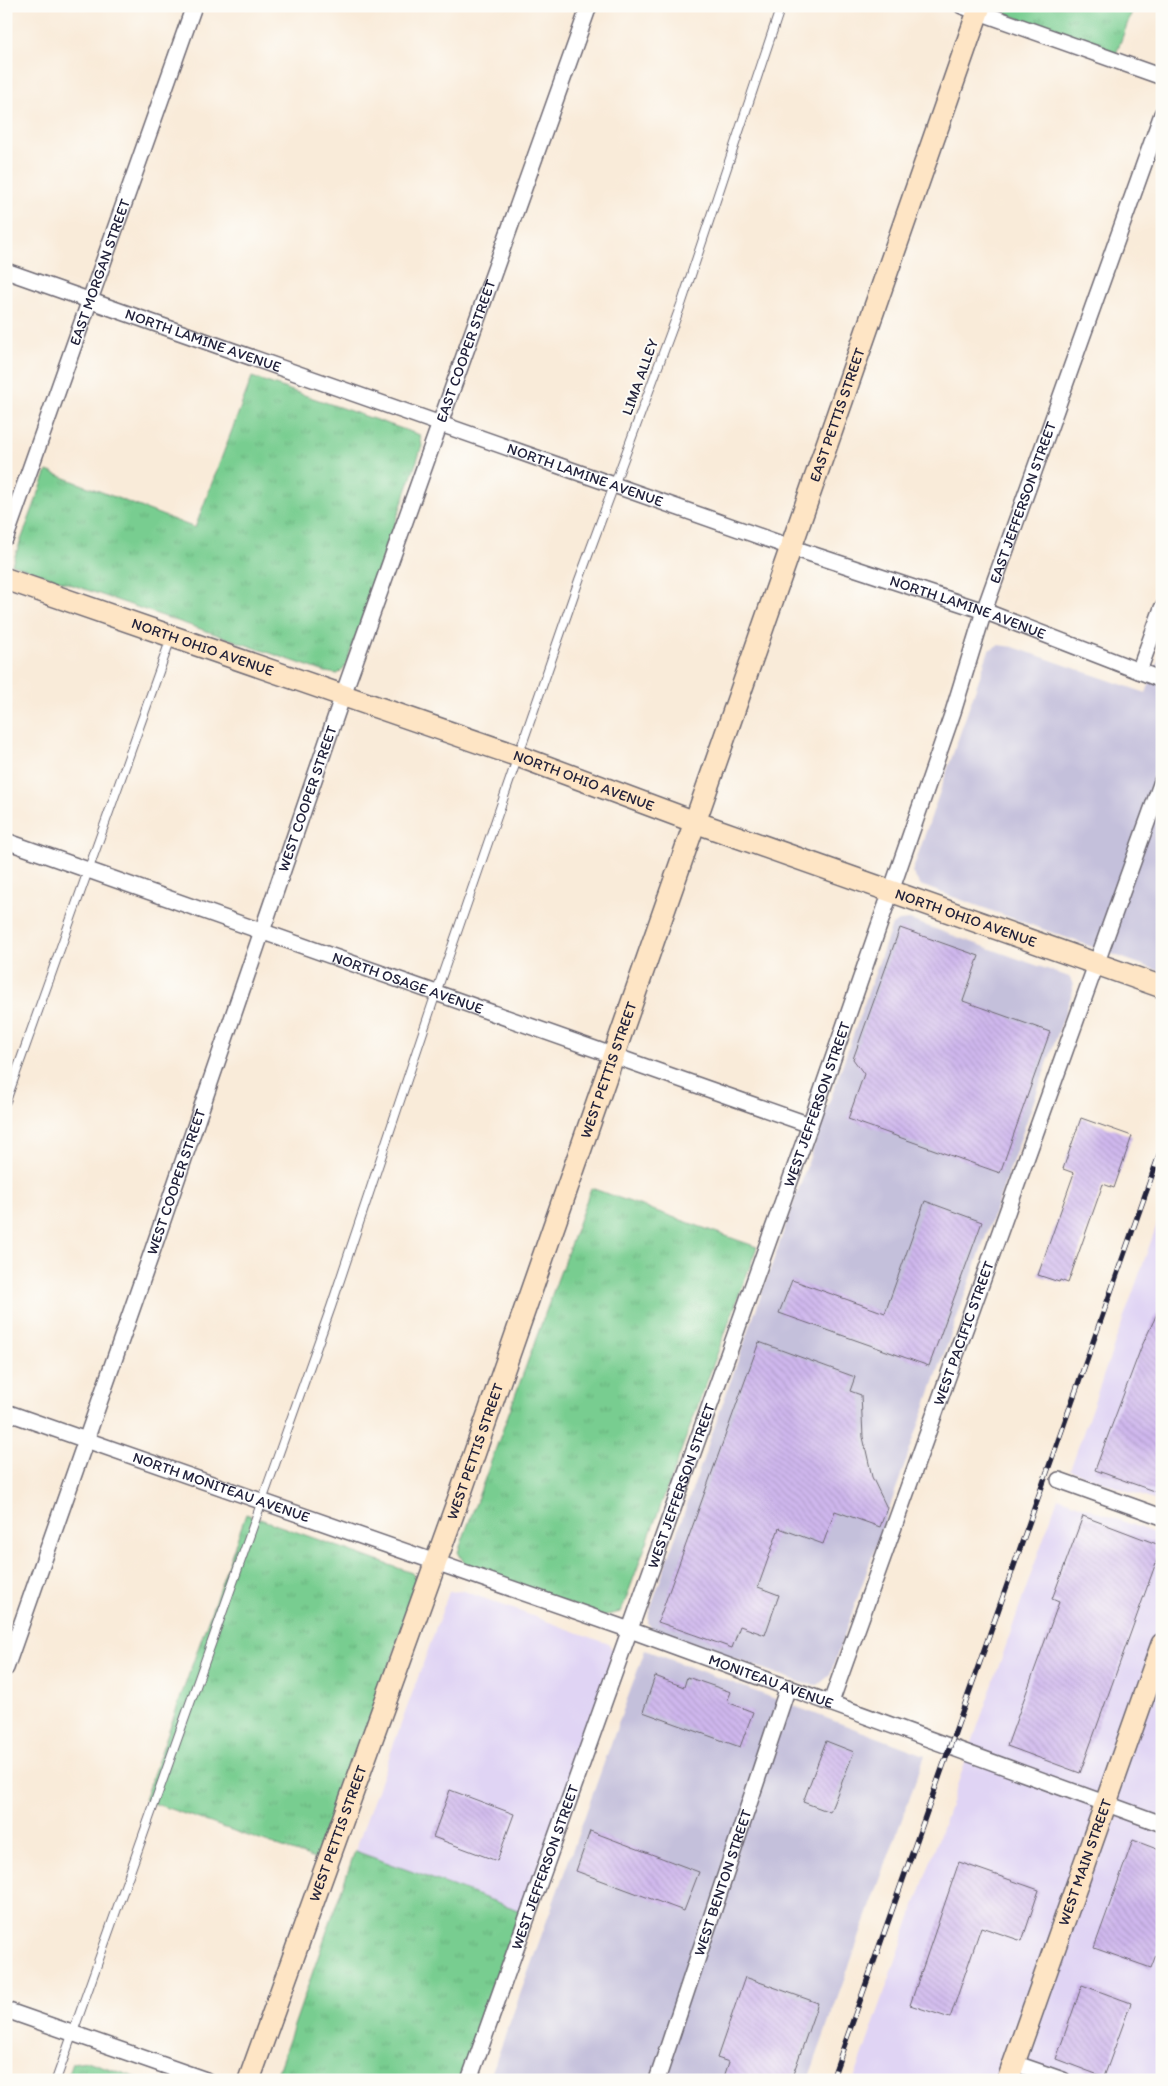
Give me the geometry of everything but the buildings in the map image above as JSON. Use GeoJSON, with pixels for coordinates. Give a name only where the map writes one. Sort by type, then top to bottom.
{"type":"FeatureCollection","features":[{"type":"Feature","properties":{"kind":"street","name":"EAST MORGAN STREET"},"geometry":{"type":"LineString","coordinates":[[6,537],[194,6]]}},
{"type":"Feature","properties":{"kind":"street","name":"EAST COOPER STREET"},"geometry":{"type":"LineString","coordinates":[[343,695],[589,6]]}},
{"type":"Feature","properties":{"kind":"street"},"geometry":{"type":"LineString","coordinates":[[973,8],[1162,77]]}},
{"type":"Feature","properties":{"kind":"street","name":"EAST PETTIS STREET"},"geometry":{"type":"LineString","coordinates":[[694,822],[790,547],[973,8]]}},
{"type":"Feature","properties":{"kind":"street","name":"EAST JEFFERSON STREET"},"geometry":{"type":"LineString","coordinates":[[891,891],[953,712],[984,611],[1162,114]]}},
{"type":"Feature","properties":{"kind":"street","name":"NORTH LAMINE AVENUE"},"geometry":{"type":"LineString","coordinates":[[6,271],[790,547],[984,611],[1162,680]]}},
{"type":"Feature","properties":{"kind":"street","name":"NORTH OHIO AVENUE"},"geometry":{"type":"LineString","coordinates":[[6,579],[518,756],[694,822],[1162,987]]}},
{"type":"Feature","properties":{"kind":"street"},"geometry":{"type":"LineString","coordinates":[[1139,672],[1162,608]]}},
{"type":"Feature","properties":{"kind":"street","name":"WEST COOPER STREET"},"geometry":{"type":"LineString","coordinates":[[6,1668],[343,695]]}},
{"type":"Feature","properties":{"kind":"street","name":"WEST PACIFIC STREET"},"geometry":{"type":"LineString","coordinates":[[831,1702],[1162,781]]}},
{"type":"Feature","properties":{"kind":"street","name":"WEST PETTIS STREET"},"geometry":{"type":"LineString","coordinates":[[249,2080],[435,1563],[614,1056],[694,822]]}},
{"type":"Feature","properties":{"kind":"street","name":"NORTH OSAGE AVENUE"},"geometry":{"type":"LineString","coordinates":[[6,841],[810,1125]]}},
{"type":"Feature","properties":{"kind":"street","name":"WEST JEFFERSON STREET"},"geometry":{"type":"LineString","coordinates":[[469,2080],[810,1125],[891,891]]}},
{"type":"Feature","properties":{"kind":"street","name":"NORTH MONITEAU AVENUE"},"geometry":{"type":"LineString","coordinates":[[6,1412],[435,1563]]}},
{"type":"Feature","properties":{"kind":"street"},"geometry":{"type":"LineString","coordinates":[[1060,1480],[1162,1517]]}},
{"type":"Feature","properties":{"kind":"street","name":"MONITEAU AVENUE"},"geometry":{"type":"LineString","coordinates":[[435,1563],[831,1702],[1162,1824]]}},
{"type":"Feature","properties":{"kind":"street","name":"WEST MAIN STREET"},"geometry":{"type":"LineString","coordinates":[[1011,2071],[1162,1644]]}},
{"type":"Feature","properties":{"kind":"street","name":"WEST BENTON STREET"},"geometry":{"type":"LineString","coordinates":[[657,2080],[788,1687]]}},
{"type":"Feature","properties":{"kind":"street"},"geometry":{"type":"LineString","coordinates":[[6,2010],[206,2080]]}},
{"type":"Feature","properties":{"kind":"street"},"geometry":{"type":"LineString","coordinates":[[1011,2071],[1063,2080]]}},
{"type":"Feature","properties":{"kind":"lane","name":"LIMA ALLEY"},"geometry":{"type":"LineString","coordinates":[[56,2080],[331,1307],[436,993],[579,580],[682,302],[781,6]]}},
{"type":"Feature","properties":{"kind":"lane"},"geometry":{"type":"LineString","coordinates":[[6,1101],[172,636]]}},
{"type":"Feature","properties":{"kind":"shaded area"},"geometry":{"type":"Polygon","coordinates":[[[998,645],[1013,647],[1146,693],[1162,651],[1162,972],[920,885],[912,872],[989,650],[998,645]]]}},
{"type":"Feature","properties":{"kind":"shaded area"},"geometry":{"type":"Polygon","coordinates":[[[910,920],[1069,977],[1073,984],[1073,991],[830,1675],[818,1685],[806,1684],[653,1630],[648,1623],[649,1612],[892,925],[899,921],[910,920]]]}},
{"type":"Feature","properties":{"kind":"shaded area"},"geometry":{"type":"Polygon","coordinates":[[[1162,1210],[1162,1503],[1070,1470],[1162,1210]]]}},
{"type":"Feature","properties":{"kind":"shaded area"},"geometry":{"type":"Polygon","coordinates":[[[1058,1497],[1162,1536],[1162,2080],[854,2080],[1058,1497]]]}},
{"type":"Feature","properties":{"kind":"shaded area"},"geometry":{"type":"Polygon","coordinates":[[[464,1591],[609,1644],[616,1657],[524,1912],[355,1851],[449,1592],[464,1591]]]}},
{"type":"Feature","properties":{"kind":"shaded area"},"geometry":{"type":"Polygon","coordinates":[[[645,1650],[925,1755],[808,2080],[489,2080],[645,1650]]]}},
{"type":"Feature","properties":{"kind":"green space"},"geometry":{"type":"Polygon","coordinates":[[[1001,6],[1134,6],[1116,54],[1007,14],[1001,6]]]}},
{"type":"Feature","properties":{"kind":"green space"},"geometry":{"type":"Polygon","coordinates":[[[252,377],[420,435],[422,446],[345,667],[338,674],[325,672],[12,564],[47,471],[195,528],[252,377]]]}},
{"type":"Feature","properties":{"kind":"green space"},"geometry":{"type":"Polygon","coordinates":[[[591,1188],[757,1247],[621,1612],[602,1616],[466,1566],[458,1552],[591,1188]]]}},
{"type":"Feature","properties":{"kind":"green space"},"geometry":{"type":"Polygon","coordinates":[[[246,1514],[412,1573],[419,1585],[318,1860],[144,1800],[246,1514]]]}},
{"type":"Feature","properties":{"kind":"green space"},"geometry":{"type":"Polygon","coordinates":[[[355,1851],[524,1912],[464,2080],[275,2080],[355,1851]]]}},
{"type":"Feature","properties":{"kind":"green space"},"geometry":{"type":"Polygon","coordinates":[[[87,2061],[144,2080],[66,2080],[72,2063],[87,2061]]]}},
{"type":"Feature","properties":{"kind":"railway"},"geometry":{"type":"LineString","coordinates":[[832,2080],[1162,1147]]}}]}
